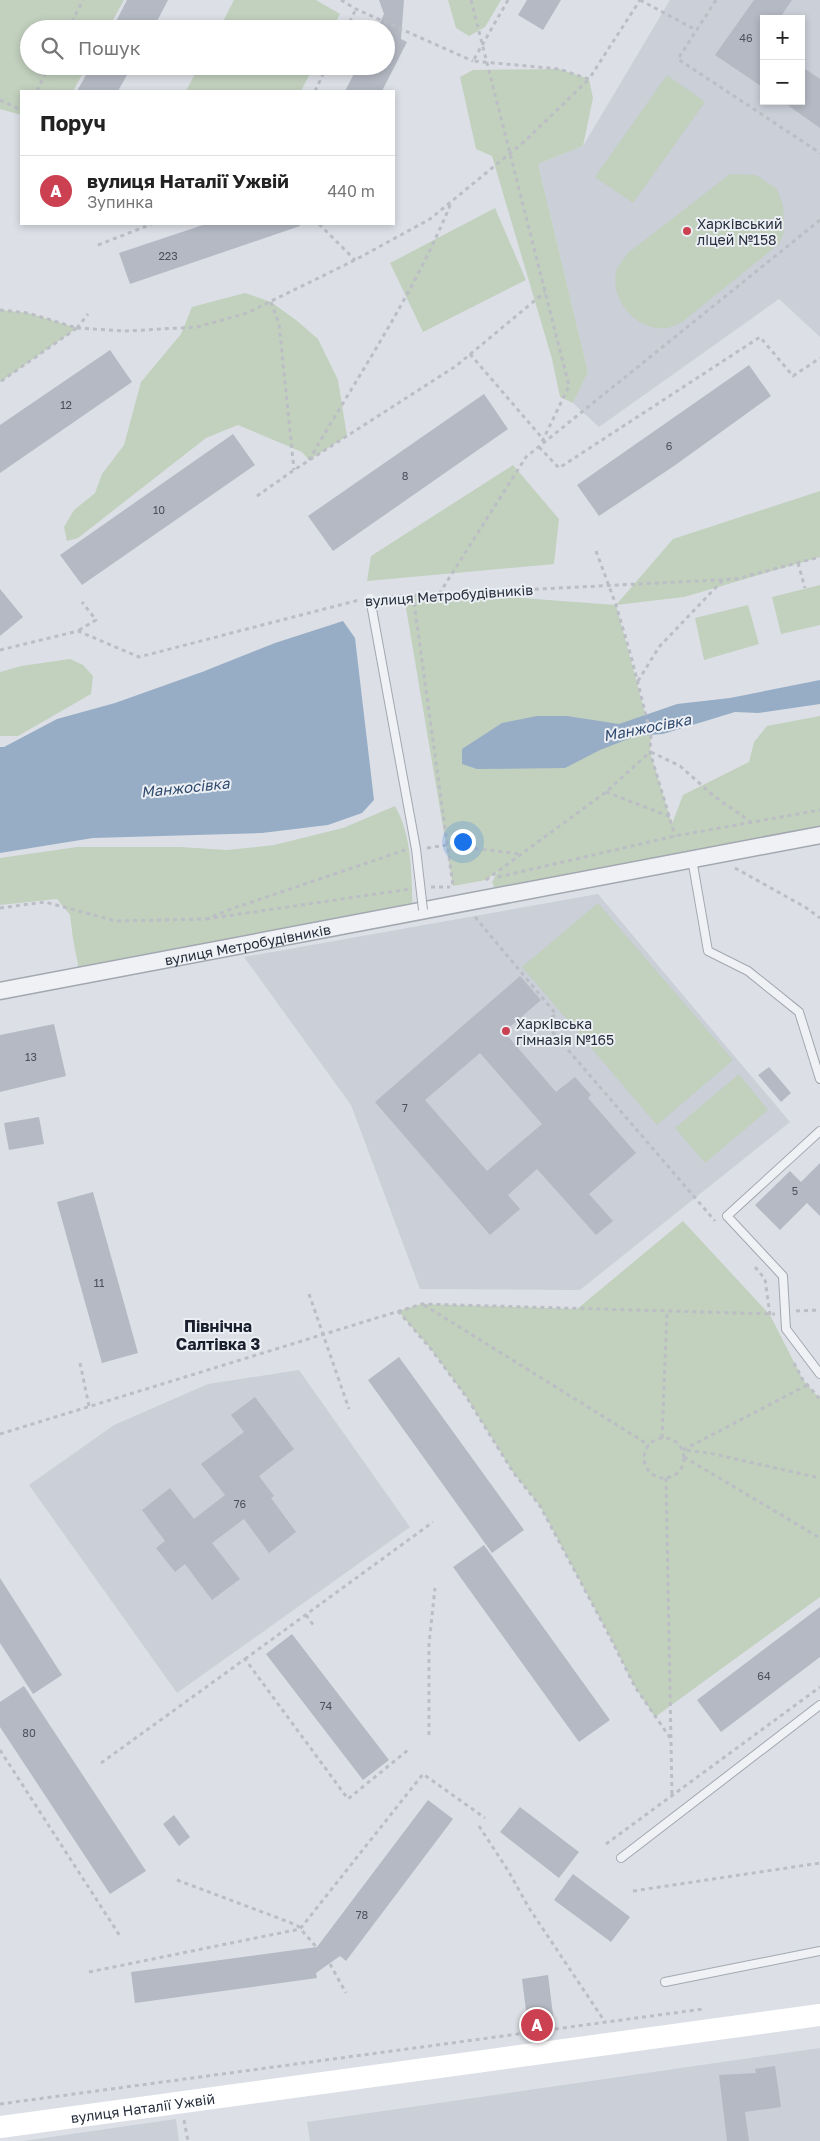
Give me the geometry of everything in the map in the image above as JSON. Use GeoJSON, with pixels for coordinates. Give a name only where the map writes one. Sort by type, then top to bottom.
{"type":"FeatureCollection","features":[{"type":"Feature","properties":{"kind":"main road","name":"вулиця Наталії Ужвій"},"geometry":{"type":"LineString","coordinates":[[0,2127],[820,2015]]}},
{"type":"Feature","properties":{"kind":"street","name":"вулиця Метробудівників"},"geometry":{"type":"LineString","coordinates":[[0,991],[820,835]]}},
{"type":"Feature","properties":{"kind":"lane"},"geometry":{"type":"LineString","coordinates":[[370,598],[416,849],[423,910]]}},
{"type":"Feature","properties":{"kind":"lane"},"geometry":{"type":"LineString","coordinates":[[692,859],[708,951],[748,971],[799,1012],[820,1079]]}},
{"type":"Feature","properties":{"kind":"lane"},"geometry":{"type":"LineString","coordinates":[[820,1131],[727,1216],[783,1276],[786,1329],[820,1374]]}},
{"type":"Feature","properties":{"kind":"lane"},"geometry":{"type":"LineString","coordinates":[[621,1858],[820,1705]]}},
{"type":"Feature","properties":{"kind":"lane"},"geometry":{"type":"LineString","coordinates":[[665,1982],[820,1951]]}},
{"type":"Feature","properties":{"kind":"path"},"geometry":{"type":"LineString","coordinates":[[73,20],[83,0]]}},
{"type":"Feature","properties":{"kind":"path"},"geometry":{"type":"LineString","coordinates":[[341,0],[381,20]]}},
{"type":"Feature","properties":{"kind":"path"},"geometry":{"type":"LineString","coordinates":[[471,0],[569,386],[539,447]]}},
{"type":"Feature","properties":{"kind":"path"},"geometry":{"type":"LineString","coordinates":[[474,61],[508,0]]}},
{"type":"Feature","properties":{"kind":"path"},"geometry":{"type":"LineString","coordinates":[[0,310],[28,313],[77,328],[126,331],[196,327],[247,313],[355,260],[430,219],[510,153],[589,79],[640,0],[696,30]]}},
{"type":"Feature","properties":{"kind":"path"},"geometry":{"type":"LineString","coordinates":[[716,0],[678,59],[820,153]]}},
{"type":"Feature","properties":{"kind":"path"},"geometry":{"type":"LineString","coordinates":[[350,20],[356,9]]}},
{"type":"Feature","properties":{"kind":"path"},"geometry":{"type":"LineString","coordinates":[[395,26],[474,61],[559,69],[589,79]]}},
{"type":"Feature","properties":{"kind":"path"},"geometry":{"type":"LineString","coordinates":[[37,90],[45,75]]}},
{"type":"Feature","properties":{"kind":"path"},"geometry":{"type":"LineString","coordinates":[[316,90],[323,75]]}},
{"type":"Feature","properties":{"kind":"path"},"geometry":{"type":"LineString","coordinates":[[0,100],[20,110]]}},
{"type":"Feature","properties":{"kind":"path"},"geometry":{"type":"LineString","coordinates":[[309,460],[413,282],[436,238],[451,202]]}},
{"type":"Feature","properties":{"kind":"path"},"geometry":{"type":"LineString","coordinates":[[439,594],[526,457],[820,220]]}},
{"type":"Feature","properties":{"kind":"path"},"geometry":{"type":"LineString","coordinates":[[98,245],[149,225]]}},
{"type":"Feature","properties":{"kind":"path"},"geometry":{"type":"LineString","coordinates":[[320,225],[355,260]]}},
{"type":"Feature","properties":{"kind":"path"},"geometry":{"type":"LineString","coordinates":[[257,496],[309,460],[456,366],[545,292]]}},
{"type":"Feature","properties":{"kind":"path"},"geometry":{"type":"LineString","coordinates":[[271,302],[278,324],[294,470]]}},
{"type":"Feature","properties":{"kind":"path"},"geometry":{"type":"LineString","coordinates":[[0,382],[77,328],[88,314]]}},
{"type":"Feature","properties":{"kind":"path"},"geometry":{"type":"LineString","coordinates":[[539,447],[559,468],[760,337],[793,376],[820,358]]}},
{"type":"Feature","properties":{"kind":"path"},"geometry":{"type":"LineString","coordinates":[[470,354],[543,439]]}},
{"type":"Feature","properties":{"kind":"path"},"geometry":{"type":"LineString","coordinates":[[596,551],[609,586],[646,714],[651,735],[650,752],[671,817],[675,836]]}},
{"type":"Feature","properties":{"kind":"path","name":"вулиця Метробудівників"},"geometry":{"type":"LineString","coordinates":[[78,631],[139,657],[336,605],[370,598],[736,579],[820,557]]}},
{"type":"Feature","properties":{"kind":"path"},"geometry":{"type":"LineString","coordinates":[[798,563],[804,588]]}},
{"type":"Feature","properties":{"kind":"path"},"geometry":{"type":"LineString","coordinates":[[637,682],[659,648],[722,580]]}},
{"type":"Feature","properties":{"kind":"path"},"geometry":{"type":"LineString","coordinates":[[413,595],[453,886]]}},
{"type":"Feature","properties":{"kind":"path"},"geometry":{"type":"LineString","coordinates":[[0,650],[78,631],[96,620],[82,602]]}},
{"type":"Feature","properties":{"kind":"path"},"geometry":{"type":"LineString","coordinates":[[486,880],[606,792],[650,752]]}},
{"type":"Feature","properties":{"kind":"path"},"geometry":{"type":"LineString","coordinates":[[650,752],[680,766],[715,797],[751,822]]}},
{"type":"Feature","properties":{"kind":"path"},"geometry":{"type":"LineString","coordinates":[[606,792],[671,817]]}},
{"type":"Feature","properties":{"kind":"path"},"geometry":{"type":"LineString","coordinates":[[478,882],[675,836],[820,810]]}},
{"type":"Feature","properties":{"kind":"path"},"geometry":{"type":"LineString","coordinates":[[206,919],[400,851],[447,845],[520,854]]}},
{"type":"Feature","properties":{"kind":"path"},"geometry":{"type":"LineString","coordinates":[[712,855],[805,907],[820,918]]}},
{"type":"Feature","properties":{"kind":"path"},"geometry":{"type":"LineString","coordinates":[[0,908],[45,902],[116,921],[206,919],[421,888],[462,885]]}},
{"type":"Feature","properties":{"kind":"path"},"geometry":{"type":"LineString","coordinates":[[474,916],[556,1014],[545,1024],[720,1226]]}},
{"type":"Feature","properties":{"kind":"path"},"geometry":{"type":"LineString","coordinates":[[752,1264],[765,1279],[770,1314],[774,1323]]}},
{"type":"Feature","properties":{"kind":"path"},"geometry":{"type":"LineString","coordinates":[[309,1294],[349,1409]]}},
{"type":"Feature","properties":{"kind":"path"},"geometry":{"type":"LineString","coordinates":[[0,1434],[422,1304],[770,1314],[820,1310]]}},
{"type":"Feature","properties":{"kind":"path"},"geometry":{"type":"LineString","coordinates":[[422,1304],[649,1445]]}},
{"type":"Feature","properties":{"kind":"path"},"geometry":{"type":"LineString","coordinates":[[398,1311],[431,1349],[467,1398],[513,1472],[540,1506],[610,1637],[634,1687],[671,1739]]}},
{"type":"Feature","properties":{"kind":"path"},"geometry":{"type":"LineString","coordinates":[[662,1438],[667,1312]]}},
{"type":"Feature","properties":{"kind":"path"},"geometry":{"type":"LineString","coordinates":[[790,1355],[807,1385],[820,1399]]}},
{"type":"Feature","properties":{"kind":"path"},"geometry":{"type":"LineString","coordinates":[[80,1363],[89,1406]]}},
{"type":"Feature","properties":{"kind":"path"},"geometry":{"type":"LineString","coordinates":[[683,1450],[807,1385]]}},
{"type":"Feature","properties":{"kind":"path"},"geometry":{"type":"LineString","coordinates":[[662,1438],[668,1438],[678,1444],[683,1450],[683,1466],[678,1472],[666,1478],[653,1475],[646,1467],[644,1459],[649,1445],[662,1438]]}},
{"type":"Feature","properties":{"kind":"path"},"geometry":{"type":"LineString","coordinates":[[683,1450],[709,1453],[820,1478]]}},
{"type":"Feature","properties":{"kind":"path"},"geometry":{"type":"LineString","coordinates":[[684,1458],[820,1538]]}},
{"type":"Feature","properties":{"kind":"path"},"geometry":{"type":"LineString","coordinates":[[666,1478],[672,1795]]}},
{"type":"Feature","properties":{"kind":"path"},"geometry":{"type":"LineString","coordinates":[[101,1763],[432,1522]]}},
{"type":"Feature","properties":{"kind":"path"},"geometry":{"type":"LineString","coordinates":[[429,1735],[430,1644],[435,1588]]}},
{"type":"Feature","properties":{"kind":"path"},"geometry":{"type":"LineString","coordinates":[[306,1615],[314,1626]]}},
{"type":"Feature","properties":{"kind":"path"},"geometry":{"type":"LineString","coordinates":[[245,1659],[348,1799],[408,1750]]}},
{"type":"Feature","properties":{"kind":"path"},"geometry":{"type":"LineString","coordinates":[[606,1844],[820,1687]]}},
{"type":"Feature","properties":{"kind":"path"},"geometry":{"type":"LineString","coordinates":[[0,1750],[120,1936]]}},
{"type":"Feature","properties":{"kind":"path"},"geometry":{"type":"LineString","coordinates":[[88,1972],[300,1929],[423,1774],[485,1818]]}},
{"type":"Feature","properties":{"kind":"path"},"geometry":{"type":"LineString","coordinates":[[479,1826],[509,1872],[529,1908],[604,2022]]}},
{"type":"Feature","properties":{"kind":"path"},"geometry":{"type":"LineString","coordinates":[[633,1891],[820,1863]]}},
{"type":"Feature","properties":{"kind":"path"},"geometry":{"type":"LineString","coordinates":[[177,1880],[289,1922],[300,1929],[320,1950]]}},
{"type":"Feature","properties":{"kind":"path"},"geometry":{"type":"LineString","coordinates":[[330,1964],[346,1993]]}},
{"type":"Feature","properties":{"kind":"path"},"geometry":{"type":"LineString","coordinates":[[0,2104],[709,2008]]}},
{"type":"Feature","properties":{"kind":"shaded area","name":"Харківський ліцей №158"},"geometry":{"type":"Polygon","coordinates":[[[670,0],[820,0],[820,337],[779,299],[599,427],[573,403],[588,372],[538,164],[583,146],[670,0]]]}},
{"type":"Feature","properties":{"kind":"shaded area","name":"Харківська гімназія №165"},"geometry":{"type":"Polygon","coordinates":[[[598,894],[790,1122],[580,1290],[420,1289],[351,1105],[244,957],[598,894]]]}},
{"type":"Feature","properties":{"kind":"shaded area"},"geometry":{"type":"Polygon","coordinates":[[[299,1370],[410,1527],[177,1693],[29,1485],[114,1425],[208,1384],[299,1370]]]}},
{"type":"Feature","properties":{"kind":"shaded area"},"geometry":{"type":"Polygon","coordinates":[[[820,2048],[820,2141],[310,2141],[307,2122],[820,2048]]]}},
{"type":"Feature","properties":{"kind":"shaded area"},"geometry":{"type":"Polygon","coordinates":[[[176,2119],[179,2141],[23,2141],[176,2119]]]}},
{"type":"Feature","properties":{"kind":"green space"},"geometry":{"type":"Polygon","coordinates":[[[0,0],[124,0],[113,20],[20,20],[20,75],[82,75],[74,90],[20,90],[20,115],[0,109],[0,0]]]}},
{"type":"Feature","properties":{"kind":"green space"},"geometry":{"type":"Polygon","coordinates":[[[234,0],[316,0],[340,14],[337,20],[224,20],[234,0]]]}},
{"type":"Feature","properties":{"kind":"green space"},"geometry":{"type":"Polygon","coordinates":[[[448,0],[501,0],[485,27],[469,36],[456,28],[448,0]]]}},
{"type":"Feature","properties":{"kind":"green space"},"geometry":{"type":"Polygon","coordinates":[[[559,69],[589,79],[593,98],[583,146],[538,164],[588,372],[573,403],[560,397],[552,359],[492,156],[476,149],[460,77],[473,70],[559,69]]]}},
{"type":"Feature","properties":{"kind":"green space"},"geometry":{"type":"Polygon","coordinates":[[[194,75],[309,75],[302,90],[187,90],[194,75]]]}},
{"type":"Feature","properties":{"kind":"green space"},"geometry":{"type":"Polygon","coordinates":[[[667,75],[705,102],[633,203],[595,177],[667,75]]]}},
{"type":"Feature","properties":{"kind":"green space"},"geometry":{"type":"Polygon","coordinates":[[[730,174],[756,175],[777,189],[783,205],[784,219],[784,232],[779,244],[682,322],[667,328],[656,328],[645,325],[635,319],[627,311],[617,291],[615,280],[619,265],[628,253],[730,174]]]}},
{"type":"Feature","properties":{"kind":"green space"},"geometry":{"type":"Polygon","coordinates":[[[495,208],[526,280],[423,332],[390,263],[495,208]]]}},
{"type":"Feature","properties":{"kind":"green space"},"geometry":{"type":"Polygon","coordinates":[[[245,293],[271,302],[318,339],[338,380],[347,436],[309,460],[302,452],[238,425],[206,438],[78,538],[67,541],[64,527],[74,510],[95,493],[102,474],[124,445],[141,382],[181,334],[192,307],[245,293]]]}},
{"type":"Feature","properties":{"kind":"green space"},"geometry":{"type":"Polygon","coordinates":[[[0,310],[28,313],[77,328],[0,382],[0,310]]]}},
{"type":"Feature","properties":{"kind":"green space"},"geometry":{"type":"Polygon","coordinates":[[[513,465],[559,519],[554,564],[367,581],[371,556],[513,465]]]}},
{"type":"Feature","properties":{"kind":"green space"},"geometry":{"type":"Polygon","coordinates":[[[820,491],[820,557],[684,597],[616,605],[673,539],[820,491]]]}},
{"type":"Feature","properties":{"kind":"green space"},"geometry":{"type":"Polygon","coordinates":[[[820,585],[820,625],[781,634],[772,597],[820,585]]]}},
{"type":"Feature","properties":{"kind":"green space"},"geometry":{"type":"Polygon","coordinates":[[[483,595],[616,605],[651,735],[650,752],[672,824],[683,795],[749,762],[754,742],[767,726],[820,716],[820,835],[498,896],[492,882],[498,871],[486,880],[453,886],[404,596],[483,595]]]}},
{"type":"Feature","properties":{"kind":"green space"},"geometry":{"type":"Polygon","coordinates":[[[748,605],[759,644],[704,660],[695,618],[748,605]]]}},
{"type":"Feature","properties":{"kind":"green space"},"geometry":{"type":"Polygon","coordinates":[[[70,659],[83,665],[93,676],[91,694],[18,736],[0,736],[0,672],[21,666],[70,659]]]}},
{"type":"Feature","properties":{"kind":"green space"},"geometry":{"type":"Polygon","coordinates":[[[395,806],[401,818],[408,844],[413,912],[80,975],[70,915],[57,899],[0,905],[0,858],[77,847],[181,847],[227,850],[274,845],[343,828],[395,806]]]}},
{"type":"Feature","properties":{"kind":"green space"},"geometry":{"type":"Polygon","coordinates":[[[598,903],[733,1060],[657,1125],[522,967],[598,903]]]}},
{"type":"Feature","properties":{"kind":"green space"},"geometry":{"type":"Polygon","coordinates":[[[739,1074],[768,1110],[705,1163],[675,1128],[739,1074]]]}},
{"type":"Feature","properties":{"kind":"green space"},"geometry":{"type":"Polygon","coordinates":[[[683,1221],[770,1315],[803,1380],[820,1399],[820,1597],[655,1717],[635,1687],[540,1506],[513,1472],[467,1398],[431,1349],[398,1311],[422,1304],[577,1309],[683,1221]]]}},
{"type":"Feature","properties":{"kind":"water","name":"Манжосівка"},"geometry":{"type":"Polygon","coordinates":[[[343,621],[355,638],[374,800],[362,813],[328,825],[262,833],[93,838],[0,853],[0,747],[4,747],[57,719],[115,703],[202,672],[275,643],[343,621]]]}},
{"type":"Feature","properties":{"kind":"water","name":"Манжосівка"},"geometry":{"type":"Polygon","coordinates":[[[820,680],[820,704],[758,713],[735,712],[663,734],[636,736],[600,750],[565,768],[477,769],[462,764],[462,749],[502,723],[537,716],[567,716],[619,724],[677,704],[730,698],[820,680]]]}},
{"type":"Feature","properties":{"kind":"building"},"geometry":{"type":"Polygon","coordinates":[[[127,0],[168,0],[158,20],[117,20],[127,0]]]}},
{"type":"Feature","properties":{"kind":"building"},"geometry":{"type":"Polygon","coordinates":[[[379,0],[404,0],[401,39],[407,42],[395,66],[395,20],[381,20],[384,14],[379,0]]]}},
{"type":"Feature","properties":{"kind":"building"},"geometry":{"type":"Polygon","coordinates":[[[527,0],[561,0],[543,30],[518,15],[527,0]]]}},
{"type":"Feature","properties":{"kind":"building"},"geometry":{"type":"Polygon","coordinates":[[[754,0],[792,0],[782,15],[760,15],[760,85],[715,55],[754,0]]]}},
{"type":"Feature","properties":{"kind":"building"},"geometry":{"type":"Polygon","coordinates":[[[805,69],[820,79],[820,128],[788,105],[805,105],[805,69]]]}},
{"type":"Feature","properties":{"kind":"building"},"geometry":{"type":"Polygon","coordinates":[[[86,75],[127,75],[119,90],[78,90],[86,75]]]}},
{"type":"Feature","properties":{"kind":"building"},"geometry":{"type":"Polygon","coordinates":[[[353,75],[390,75],[383,90],[346,90],[353,75]]]}},
{"type":"Feature","properties":{"kind":"building"},"geometry":{"type":"Polygon","coordinates":[[[203,225],[300,225],[130,284],[119,253],[203,225]]]}},
{"type":"Feature","properties":{"kind":"building"},"geometry":{"type":"Polygon","coordinates":[[[110,350],[132,382],[0,473],[0,425],[110,350]]]}},
{"type":"Feature","properties":{"kind":"building"},"geometry":{"type":"Polygon","coordinates":[[[749,365],[771,396],[674,466],[599,516],[577,485],[749,365]]]}},
{"type":"Feature","properties":{"kind":"building"},"geometry":{"type":"Polygon","coordinates":[[[484,394],[508,429],[333,551],[308,516],[484,394]]]}},
{"type":"Feature","properties":{"kind":"building"},"geometry":{"type":"Polygon","coordinates":[[[233,434],[255,465],[82,585],[60,555],[233,434]]]}},
{"type":"Feature","properties":{"kind":"building"},"geometry":{"type":"Polygon","coordinates":[[[0,589],[23,617],[0,636],[0,589]]]}},
{"type":"Feature","properties":{"kind":"building"},"geometry":{"type":"Polygon","coordinates":[[[520,976],[541,1000],[504,1032],[556,1092],[575,1077],[591,1095],[588,1098],[636,1153],[589,1194],[613,1221],[596,1235],[537,1169],[508,1195],[520,1209],[490,1235],[375,1102],[520,976]],[[480,1053],[425,1100],[487,1171],[542,1124],[480,1053]]]}},
{"type":"Feature","properties":{"kind":"building"},"geometry":{"type":"Polygon","coordinates":[[[54,1024],[66,1076],[0,1092],[0,1035],[54,1024]]]}},
{"type":"Feature","properties":{"kind":"building"},"geometry":{"type":"Polygon","coordinates":[[[769,1067],[791,1093],[781,1102],[758,1075],[769,1067]]]}},
{"type":"Feature","properties":{"kind":"building"},"geometry":{"type":"Polygon","coordinates":[[[39,1117],[44,1144],[9,1150],[4,1123],[39,1117]]]}},
{"type":"Feature","properties":{"kind":"building"},"geometry":{"type":"Polygon","coordinates":[[[820,1163],[820,1216],[807,1203],[780,1230],[755,1205],[790,1171],[801,1182],[820,1163]]]}},
{"type":"Feature","properties":{"kind":"building"},"geometry":{"type":"Polygon","coordinates":[[[93,1192],[138,1353],[102,1363],[57,1202],[93,1192]]]}},
{"type":"Feature","properties":{"kind":"building"},"geometry":{"type":"Polygon","coordinates":[[[399,1357],[524,1530],[492,1553],[368,1380],[399,1357]]]}},
{"type":"Feature","properties":{"kind":"building"},"geometry":{"type":"Polygon","coordinates":[[[255,1397],[294,1449],[259,1476],[274,1496],[271,1498],[296,1532],[269,1553],[244,1519],[212,1543],[240,1579],[212,1600],[185,1564],[175,1572],[156,1548],[165,1541],[142,1510],[170,1488],[194,1519],[225,1495],[201,1464],[244,1432],[231,1415],[255,1397]]]}},
{"type":"Feature","properties":{"kind":"building"},"geometry":{"type":"Polygon","coordinates":[[[484,1545],[610,1720],[579,1742],[453,1567],[484,1545]]]}},
{"type":"Feature","properties":{"kind":"building"},"geometry":{"type":"Polygon","coordinates":[[[0,1578],[62,1675],[33,1694],[0,1643],[0,1578]]]}},
{"type":"Feature","properties":{"kind":"building"},"geometry":{"type":"Polygon","coordinates":[[[820,1607],[820,1657],[721,1732],[697,1700],[820,1607]]]}},
{"type":"Feature","properties":{"kind":"building"},"geometry":{"type":"Polygon","coordinates":[[[292,1634],[389,1760],[363,1780],[266,1654],[292,1634]]]}},
{"type":"Feature","properties":{"kind":"building"},"geometry":{"type":"Polygon","coordinates":[[[24,1686],[146,1871],[110,1894],[0,1727],[0,1702],[24,1686]]]}},
{"type":"Feature","properties":{"kind":"building"},"geometry":{"type":"Polygon","coordinates":[[[428,1800],[453,1819],[346,1961],[340,1956],[316,1973],[317,1978],[135,2003],[131,1972],[317,1947],[428,1800]]]}},
{"type":"Feature","properties":{"kind":"building"},"geometry":{"type":"Polygon","coordinates":[[[520,1807],[579,1852],[559,1878],[500,1832],[520,1807]]]}},
{"type":"Feature","properties":{"kind":"building"},"geometry":{"type":"Polygon","coordinates":[[[174,1815],[190,1837],[179,1846],[163,1824],[174,1815]]]}},
{"type":"Feature","properties":{"kind":"building"},"geometry":{"type":"Polygon","coordinates":[[[573,1874],[630,1917],[611,1942],[554,1900],[573,1874]]]}},
{"type":"Feature","properties":{"kind":"building"},"geometry":{"type":"Polygon","coordinates":[[[548,1975],[554,2022],[528,2026],[522,1979],[548,1975]]]}},
{"type":"Feature","properties":{"kind":"building"},"geometry":{"type":"Polygon","coordinates":[[[775,2066],[781,2107],[745,2112],[749,2141],[727,2141],[719,2075],[756,2073],[755,2069],[775,2066]]]}},
{"type":"Feature","properties":{"kind":"place","name":"Харківський ліцей №158"},"geometry":{"type":"Point","coordinates":[687,231]}},
{"type":"Feature","properties":{"kind":"place","name":"Харківська гімназія №165"},"geometry":{"type":"Point","coordinates":[506,1031]}},
{"type":"Feature","properties":{"kind":"place","name":"вулиця Наталії Ужвій"},"geometry":{"type":"Point","coordinates":[537,2025]}},
{"type":"Feature","properties":{"kind":"district","name":"Північна Салтівка 3"},"geometry":{"type":"Point","coordinates":[218,1335]}}]}
